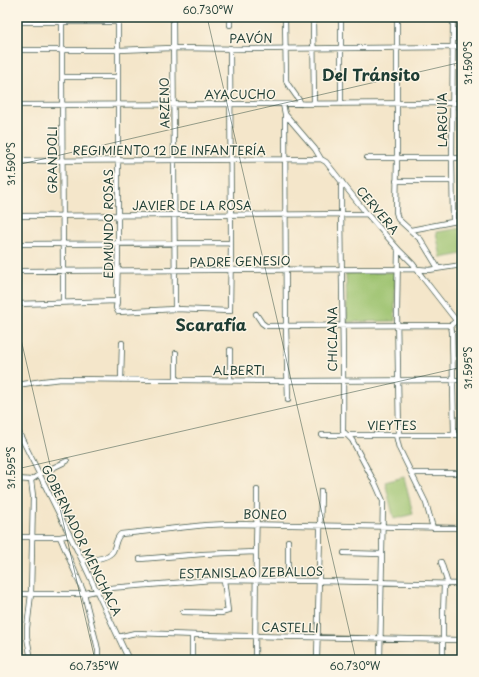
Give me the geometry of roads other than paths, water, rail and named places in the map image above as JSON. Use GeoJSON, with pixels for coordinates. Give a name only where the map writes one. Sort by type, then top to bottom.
{"type":"FeatureCollection","features":[{"type":"Feature","properties":{"kind":"street","name":"ARZENO"},"geometry":{"type":"LineString","coordinates":[[173,17],[175,309]]}},
{"type":"Feature","properties":{"kind":"street"},"geometry":{"type":"LineString","coordinates":[[230,17],[230,25]]}},
{"type":"Feature","properties":{"kind":"street"},"geometry":{"type":"LineString","coordinates":[[285,17],[286,80],[301,104]]}},
{"type":"Feature","properties":{"kind":"street"},"geometry":{"type":"LineString","coordinates":[[313,17],[314,104]]}},
{"type":"Feature","properties":{"kind":"street"},"geometry":{"type":"LineString","coordinates":[[341,17],[341,104]]}},
{"type":"Feature","properties":{"kind":"street"},"geometry":{"type":"LineString","coordinates":[[397,17],[396,212],[398,220],[421,240],[438,268]]}},
{"type":"Feature","properties":{"kind":"street","name":"LARGUIA"},"geometry":{"type":"LineString","coordinates":[[453,17],[453,222]]}},
{"type":"Feature","properties":{"kind":"street"},"geometry":{"type":"LineString","coordinates":[[17,22],[62,19],[118,19]]}},
{"type":"Feature","properties":{"kind":"street","name":"GRANDOLI"},"geometry":{"type":"LineString","coordinates":[[62,19],[62,302]]}},
{"type":"Feature","properties":{"kind":"street","name":"EDMUNDO ROSAS"},"geometry":{"type":"LineString","coordinates":[[118,19],[118,271],[116,308],[117,311],[120,312],[175,309]]}},
{"type":"Feature","properties":{"kind":"street","name":"PAVÓN"},"geometry":{"type":"LineString","coordinates":[[17,50],[462,47]]}},
{"type":"Feature","properties":{"kind":"street"},"geometry":{"type":"LineString","coordinates":[[175,309],[230,311],[230,48]]}},
{"type":"Feature","properties":{"kind":"street"},"geometry":{"type":"LineString","coordinates":[[62,77],[118,77]]}},
{"type":"Feature","properties":{"kind":"street","name":"AYACUCHO"},"geometry":{"type":"LineString","coordinates":[[17,105],[462,103]]}},
{"type":"Feature","properties":{"kind":"street","name":"CERVERA"},"geometry":{"type":"LineString","coordinates":[[283,104],[285,114],[315,149],[321,159],[326,162],[367,214],[413,264],[461,327]]}},
{"type":"Feature","properties":{"kind":"street"},"geometry":{"type":"LineString","coordinates":[[285,114],[286,326],[288,400]]}},
{"type":"Feature","properties":{"kind":"street"},"geometry":{"type":"LineString","coordinates":[[367,158],[462,158]]}},
{"type":"Feature","properties":{"kind":"street","name":"REGIMIENTO 12 DE INFANTERÍA"},"geometry":{"type":"LineString","coordinates":[[17,161],[321,159]]}},
{"type":"Feature","properties":{"kind":"street"},"geometry":{"type":"LineString","coordinates":[[396,181],[452,181]]}},
{"type":"Feature","properties":{"kind":"street","name":"CHICLANA"},"geometry":{"type":"LineString","coordinates":[[342,182],[342,431],[352,440],[383,501],[380,660]]}},
{"type":"Feature","properties":{"kind":"street","name":"JAVIER DE LA ROSA"},"geometry":{"type":"LineString","coordinates":[[17,216],[367,214]]}},
{"type":"Feature","properties":{"kind":"street"},"geometry":{"type":"LineString","coordinates":[[411,230],[462,220]]}},
{"type":"Feature","properties":{"kind":"street"},"geometry":{"type":"LineString","coordinates":[[17,244],[231,243]]}},
{"type":"Feature","properties":{"kind":"street"},"geometry":{"type":"LineString","coordinates":[[398,249],[397,435],[399,448],[426,503],[433,528]]}},
{"type":"Feature","properties":{"kind":"street","name":"PADRE GENESIO"},"geometry":{"type":"LineString","coordinates":[[17,271],[429,270],[462,265]]}},
{"type":"Feature","properties":{"kind":"street"},"geometry":{"type":"LineString","coordinates":[[17,304],[117,301]]}},
{"type":"Feature","properties":{"kind":"street"},"geometry":{"type":"LineString","coordinates":[[256,314],[264,325],[286,326],[365,326],[397,324],[451,325],[456,321]]}},
{"type":"Feature","properties":{"kind":"street"},"geometry":{"type":"LineString","coordinates":[[451,325],[453,380],[459,435],[462,441]]}},
{"type":"Feature","properties":{"kind":"street"},"geometry":{"type":"LineString","coordinates":[[452,332],[461,327]]}},
{"type":"Feature","properties":{"kind":"street"},"geometry":{"type":"LineString","coordinates":[[120,380],[122,343]]}},
{"type":"Feature","properties":{"kind":"street"},"geometry":{"type":"LineString","coordinates":[[230,350],[230,380]]}},
{"type":"Feature","properties":{"kind":"street"},"geometry":{"type":"LineString","coordinates":[[176,353],[176,380]]}},
{"type":"Feature","properties":{"kind":"street","name":"ALBERTI"},"geometry":{"type":"LineString","coordinates":[[17,385],[62,379],[288,381],[462,380]]}},
{"type":"Feature","properties":{"kind":"street","name":"GOBERNADOR MENCHACA"},"geometry":{"type":"LineString","coordinates":[[17,429],[70,535],[129,660]]}},
{"type":"Feature","properties":{"kind":"street","name":"VIEYTES"},"geometry":{"type":"LineString","coordinates":[[322,435],[459,435]]}},
{"type":"Feature","properties":{"kind":"street"},"geometry":{"type":"LineString","coordinates":[[17,479],[32,480],[40,474],[67,461]]}},
{"type":"Feature","properties":{"kind":"street"},"geometry":{"type":"LineString","coordinates":[[412,474],[462,473]]}},
{"type":"Feature","properties":{"kind":"street"},"geometry":{"type":"LineString","coordinates":[[30,660],[27,628],[31,594],[32,480]]}},
{"type":"Feature","properties":{"kind":"street"},"geometry":{"type":"LineString","coordinates":[[254,660],[257,490]]}},
{"type":"Feature","properties":{"kind":"street"},"geometry":{"type":"LineString","coordinates":[[317,660],[321,491]]}},
{"type":"Feature","properties":{"kind":"street","name":"BONEO"},"geometry":{"type":"LineString","coordinates":[[82,560],[97,559],[110,553],[113,551],[119,535],[122,534],[210,524],[462,528]]}},
{"type":"Feature","properties":{"kind":"street"},"geometry":{"type":"LineString","coordinates":[[17,537],[60,537],[70,535]]}},
{"type":"Feature","properties":{"kind":"street"},"geometry":{"type":"LineString","coordinates":[[60,537],[84,593],[98,650],[98,660]]}},
{"type":"Feature","properties":{"kind":"street"},"geometry":{"type":"LineString","coordinates":[[288,541],[288,580]]}},
{"type":"Feature","properties":{"kind":"street"},"geometry":{"type":"LineString","coordinates":[[140,560],[203,554],[256,552]]}},
{"type":"Feature","properties":{"kind":"street"},"geometry":{"type":"LineString","coordinates":[[344,553],[382,554]]}},
{"type":"Feature","properties":{"kind":"street"},"geometry":{"type":"LineString","coordinates":[[441,562],[446,584],[443,610],[443,660]]}},
{"type":"Feature","properties":{"kind":"street"},"geometry":{"type":"LineString","coordinates":[[183,612],[221,613],[228,611],[224,580]]}},
{"type":"Feature","properties":{"kind":"street","name":"ESTANISLAO ZEBALLOS"},"geometry":{"type":"LineString","coordinates":[[17,594],[84,593],[110,588],[224,580],[319,580],[462,584]]}},
{"type":"Feature","properties":{"kind":"street","name":"CASTELLI"},"geometry":{"type":"LineString","coordinates":[[118,637],[135,633],[462,640]]}},
{"type":"Feature","properties":{"kind":"street"},"geometry":{"type":"LineString","coordinates":[[192,635],[192,660]]}},
{"type":"Feature","properties":{"kind":"district","name":"Del Tránsito"},"geometry":{"type":"Point","coordinates":[371,74]}},
{"type":"Feature","properties":{"kind":"district","name":"Scarafía"},"geometry":{"type":"Point","coordinates":[211,324]}}]}
